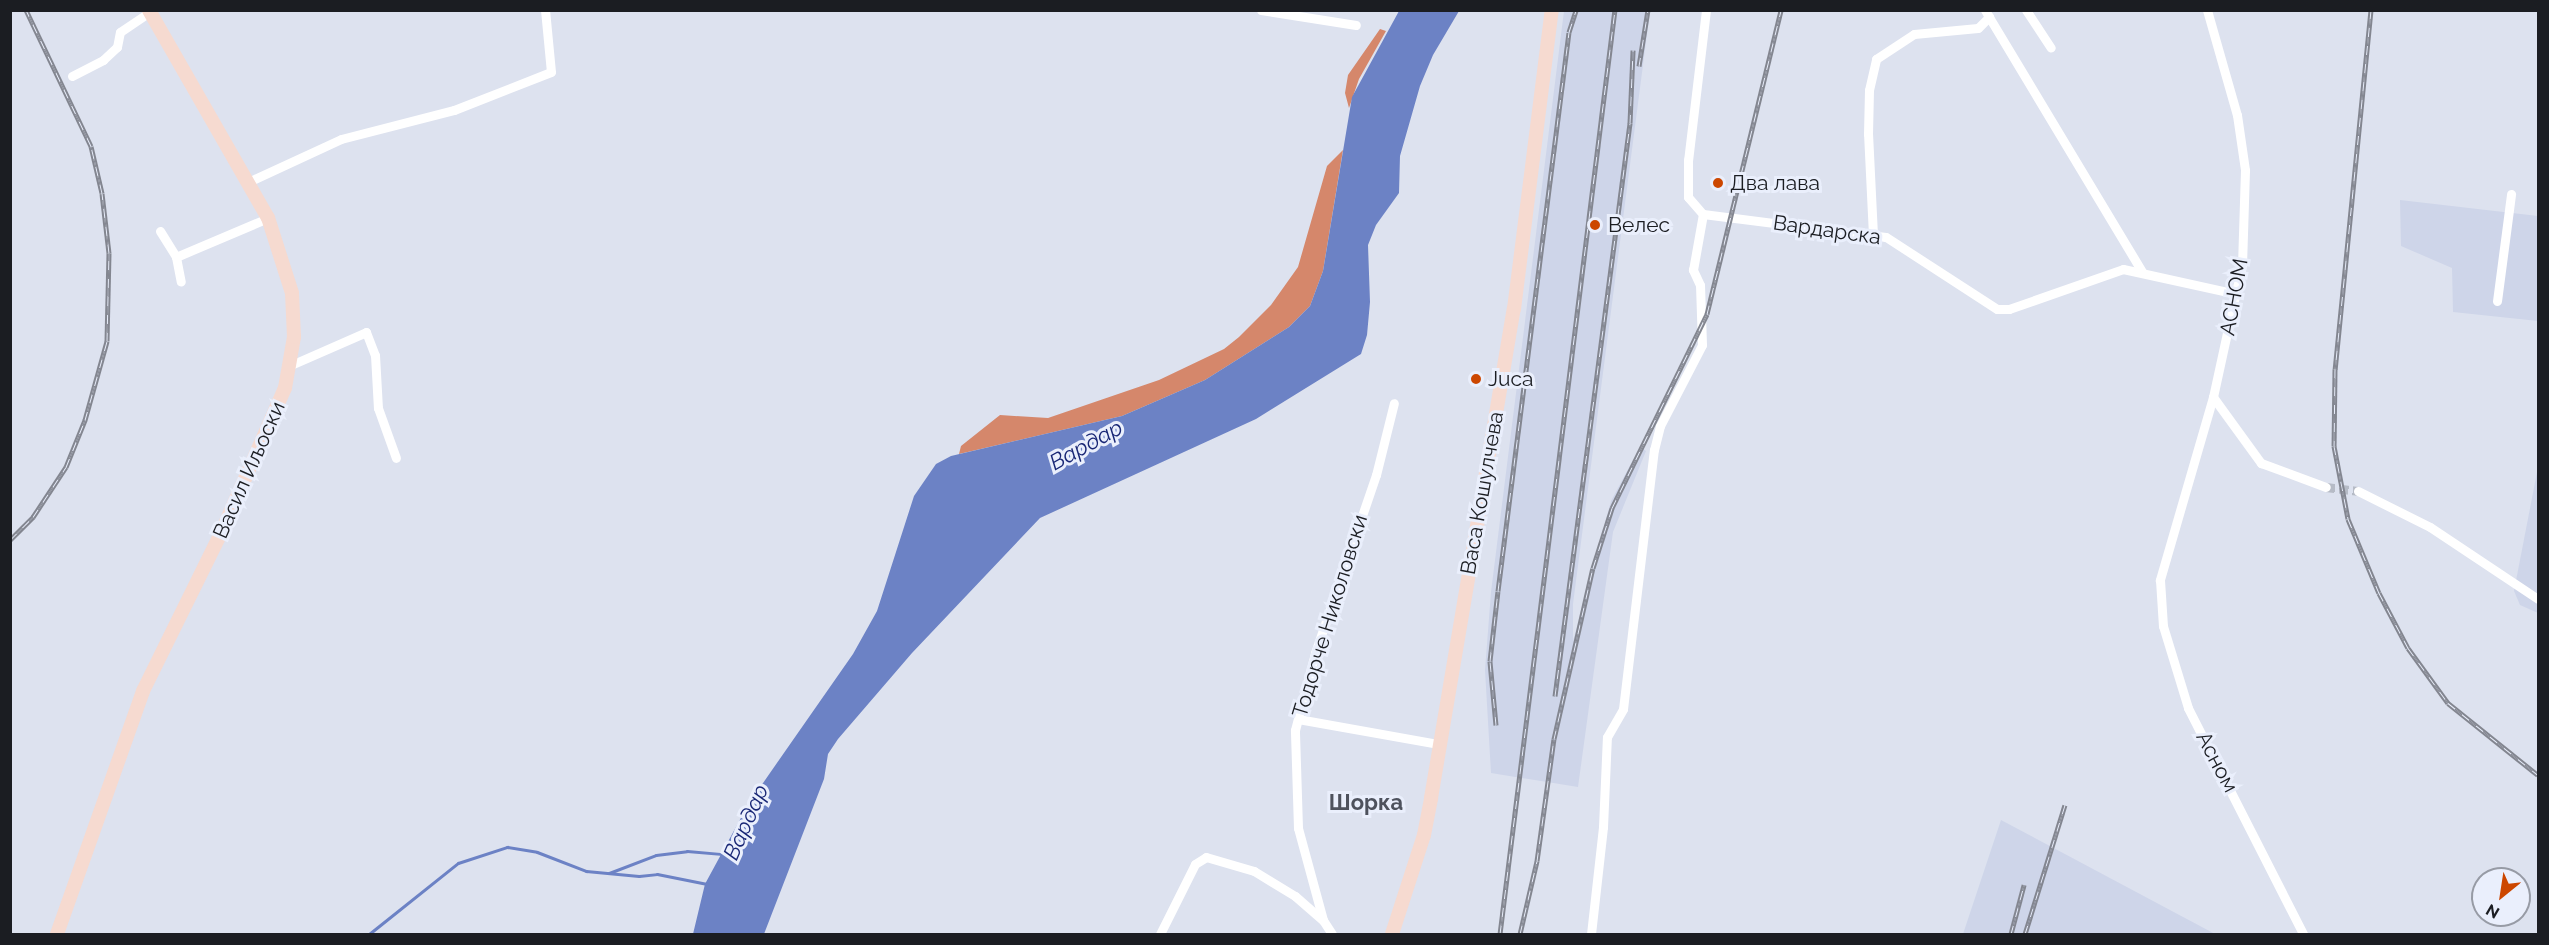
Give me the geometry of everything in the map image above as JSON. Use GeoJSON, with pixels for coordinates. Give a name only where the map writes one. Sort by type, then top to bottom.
{"type":"FeatureCollection","features":[{"type":"Feature","properties":{"kind":"main road","name":"Васа Кошулчева"},"geometry":{"type":"LineString","coordinates":[[1390,932],[1424,835],[1514,309],[1552,10]]}},
{"type":"Feature","properties":{"kind":"main road","name":"Васил Иљоски"},"geometry":{"type":"LineString","coordinates":[[57,934],[144,691],[259,450],[285,388],[291,365],[292,293],[268,218],[149,11]]}},
{"type":"Feature","properties":{"kind":"street"},"geometry":{"type":"LineString","coordinates":[[248,182],[347,137],[454,110],[550,72],[544,10]]}},
{"type":"Feature","properties":{"kind":"street"},"geometry":{"type":"LineString","coordinates":[[1261,10],[1356,25]]}},
{"type":"Feature","properties":{"kind":"street"},"geometry":{"type":"LineString","coordinates":[[1591,934],[1604,827],[1607,737],[1623,709],[1654,450],[1660,426],[1702,345],[1701,285],[1693,270],[1703,214],[1688,197],[1688,160],[1706,10]]}},
{"type":"Feature","properties":{"kind":"street"},"geometry":{"type":"LineString","coordinates":[[2026,10],[2050,48]]}},
{"type":"Feature","properties":{"kind":"street","name":"АСНОМ"},"geometry":{"type":"LineString","coordinates":[[2160,580],[2213,397],[2242,264],[2245,170],[2238,115],[2207,10]]}},
{"type":"Feature","properties":{"kind":"street"},"geometry":{"type":"LineString","coordinates":[[72,76],[103,60],[117,47],[120,32],[149,11]]}},
{"type":"Feature","properties":{"kind":"street"},"geometry":{"type":"LineString","coordinates":[[1873,235],[1868,134],[1869,90],[1876,59],[1914,34],[1978,28],[1987,14],[2142,272]]}},
{"type":"Feature","properties":{"kind":"street"},"geometry":{"type":"LineString","coordinates":[[2497,301],[2511,194]]}},
{"type":"Feature","properties":{"kind":"street","name":"Вардарска"},"geometry":{"type":"LineString","coordinates":[[1703,214],[1873,235],[1899,243],[1981,302],[1997,309],[2010,309],[2109,272],[2142,272],[2237,294]]}},
{"type":"Feature","properties":{"kind":"street"},"geometry":{"type":"LineString","coordinates":[[176,257],[268,218]]}},
{"type":"Feature","properties":{"kind":"street"},"geometry":{"type":"LineString","coordinates":[[160,231],[176,257],[182,282]]}},
{"type":"Feature","properties":{"kind":"street"},"geometry":{"type":"LineString","coordinates":[[291,365],[366,332],[375,355],[378,408],[396,458]]}},
{"type":"Feature","properties":{"kind":"street"},"geometry":{"type":"LineString","coordinates":[[2213,397],[2261,464],[2326,488]]}},
{"type":"Feature","properties":{"kind":"street","name":"Тодорче Николовски"},"geometry":{"type":"LineString","coordinates":[[1332,934],[1323,920],[1297,818],[1298,719],[1314,653],[1376,476],[1394,403]]}},
{"type":"Feature","properties":{"kind":"street"},"geometry":{"type":"LineString","coordinates":[[2358,491],[2430,527],[2538,599]]}},
{"type":"Feature","properties":{"kind":"street","name":"Асном"},"geometry":{"type":"LineString","coordinates":[[2160,580],[2163,626],[2188,708],[2303,934]]}},
{"type":"Feature","properties":{"kind":"street"},"geometry":{"type":"LineString","coordinates":[[1298,719],[1439,744]]}},
{"type":"Feature","properties":{"kind":"street"},"geometry":{"type":"LineString","coordinates":[[1160,934],[1195,864],[1206,857],[1254,871],[1295,896],[1323,920]]}},
{"type":"Feature","properties":{"kind":"shaded area"},"geometry":{"type":"Polygon","coordinates":[[[1564,11],[1650,11],[1573,604],[1573,641],[1611,501],[1640,447],[1646,451],[1613,532],[1578,787],[1491,773],[1485,670],[1491,592],[1564,11]]]}},
{"type":"Feature","properties":{"kind":"shaded area"},"geometry":{"type":"Polygon","coordinates":[[[1380,29],[1386,31],[1359,79],[1349,108],[1345,93],[1348,75],[1380,29]]]}},
{"type":"Feature","properties":{"kind":"shaded area"},"geometry":{"type":"Polygon","coordinates":[[[1343,150],[1323,271],[1310,306],[1289,327],[1205,380],[1122,416],[959,454],[961,446],[1000,415],[1048,418],[1159,380],[1224,349],[1271,305],[1298,267],[1327,166],[1343,150]]]}},
{"type":"Feature","properties":{"kind":"shaded area"},"geometry":{"type":"Polygon","coordinates":[[[2400,200],[2538,216],[2538,321],[2453,312],[2452,268],[2401,246],[2400,200]]]}},
{"type":"Feature","properties":{"kind":"shaded area"},"geometry":{"type":"Polygon","coordinates":[[[2538,467],[2538,613],[2520,605],[2514,591],[2538,467]]]}},
{"type":"Feature","properties":{"kind":"shaded area"},"geometry":{"type":"Polygon","coordinates":[[[2001,820],[2215,934],[1963,934],[2001,820]]]}},
{"type":"Feature","properties":{"kind":"water","name":"Вардар"},"geometry":{"type":"Polygon","coordinates":[[[1399,11],[1459,11],[1433,55],[1420,86],[1400,156],[1399,193],[1376,225],[1368,245],[1370,302],[1367,335],[1361,354],[1256,419],[1040,518],[912,653],[838,739],[828,754],[824,779],[764,934],[693,934],[705,884],[749,803],[853,654],[877,611],[914,496],[936,464],[951,456],[1122,416],[1205,380],[1289,327],[1310,306],[1323,271],[1352,97],[1399,11]]]}},
{"type":"Feature","properties":{"kind":"waterway"},"geometry":{"type":"LineString","coordinates":[[369,934],[458,863],[507,847],[537,852],[586,871],[639,876],[657,874],[707,884]]}},
{"type":"Feature","properties":{"kind":"waterway","name":"Вардар"},"geometry":{"type":"LineString","coordinates":[[609,873],[656,855],[687,851],[720,854]]}},
{"type":"Feature","properties":{"kind":"waterway"},"geometry":{"type":"LineString","coordinates":[[270,934],[292,934]]}},
{"type":"Feature","properties":{"kind":"tunnel"},"geometry":{"type":"LineString","coordinates":[[2326,487],[2358,491]]}},
{"type":"Feature","properties":{"kind":"railway"},"geometry":{"type":"LineString","coordinates":[[10,540],[33,517],[66,467],[85,420],[107,341],[109,253],[102,193],[91,146],[26,10]]}},
{"type":"Feature","properties":{"kind":"railway"},"geometry":{"type":"LineString","coordinates":[[1496,725],[1490,661],[1569,32],[1576,10]]}},
{"type":"Feature","properties":{"kind":"railway"},"geometry":{"type":"LineString","coordinates":[[1500,934],[1615,10]]}},
{"type":"Feature","properties":{"kind":"railway"},"geometry":{"type":"LineString","coordinates":[[1639,66],[1648,10]]}},
{"type":"Feature","properties":{"kind":"railway"},"geometry":{"type":"LineString","coordinates":[[1520,934],[1537,861],[1554,739],[1593,568],[1612,508],[1707,314],[1781,10]]}},
{"type":"Feature","properties":{"kind":"railway"},"geometry":{"type":"LineString","coordinates":[[2371,10],[2335,369],[2334,446],[2348,519],[2379,593],[2408,648],[2448,703],[2538,775]]}},
{"type":"Feature","properties":{"kind":"railway"},"geometry":{"type":"LineString","coordinates":[[1555,696],[1630,123],[1633,50]]}},
{"type":"Feature","properties":{"kind":"railway"},"geometry":{"type":"LineString","coordinates":[[2025,934],[2065,805]]}},
{"type":"Feature","properties":{"kind":"railway"},"geometry":{"type":"LineString","coordinates":[[2011,934],[2024,885]]}},
{"type":"Feature","properties":{"kind":"place","name":"Два лава"},"geometry":{"type":"Point","coordinates":[1718,183]}},
{"type":"Feature","properties":{"kind":"place","name":"Велес"},"geometry":{"type":"Point","coordinates":[1595,225]}},
{"type":"Feature","properties":{"kind":"place","name":"Juca"},"geometry":{"type":"Point","coordinates":[1476,379]}},
{"type":"Feature","properties":{"kind":"district","name":"Шорка"},"geometry":{"type":"Point","coordinates":[1366,803]}}]}
